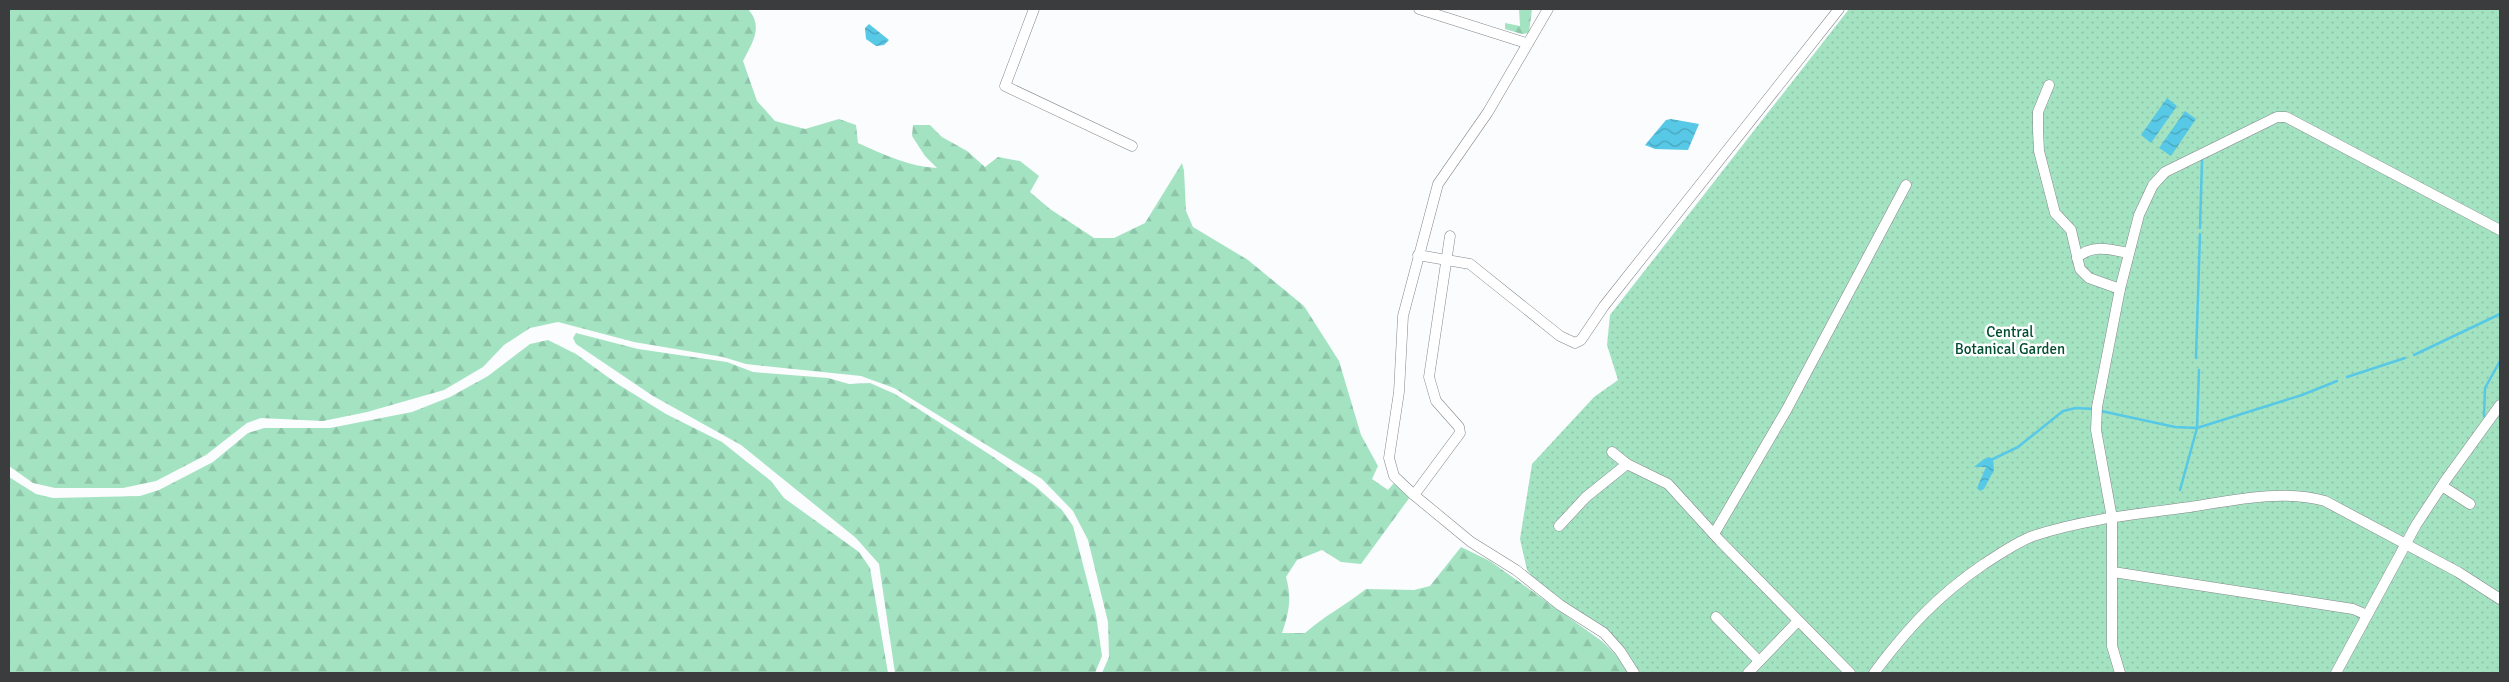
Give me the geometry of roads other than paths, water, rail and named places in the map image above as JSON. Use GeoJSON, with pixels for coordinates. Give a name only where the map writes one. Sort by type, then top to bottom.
{"type":"FeatureCollection","features":[{"type":"Feature","properties":{"kind":"street"},"geometry":{"type":"LineString","coordinates":[[1034,9],[1005,86],[1132,146]]}},
{"type":"Feature","properties":{"kind":"street"},"geometry":{"type":"LineString","coordinates":[[1419,9],[1526,44]]}},
{"type":"Feature","properties":{"kind":"street"},"geometry":{"type":"LineString","coordinates":[[1548,9],[1488,112],[1438,183],[1403,316],[1399,392],[1389,458],[1394,476],[1414,494],[1471,542],[1516,570],[1560,605],[1604,633],[1620,651],[1634,673]]}},
{"type":"Feature","properties":{"kind":"street"},"geometry":{"type":"LineString","coordinates":[[1418,255],[1470,264],[1560,336],[1575,343],[1581,340],[1604,306],[1840,9]]}},
{"type":"Feature","properties":{"kind":"street"},"geometry":{"type":"LineString","coordinates":[[2049,85],[2038,112],[2039,151],[2055,213],[2071,230],[2080,269],[2089,278],[2120,289]]}},
{"type":"Feature","properties":{"kind":"street"},"geometry":{"type":"LineString","coordinates":[[2120,673],[2112,646],[2112,518],[2096,419],[2099,391],[2128,253],[2143,204],[2158,178],[2165,172],[2281,116],[2295,120],[2500,230]]}},
{"type":"Feature","properties":{"kind":"street"},"geometry":{"type":"LineString","coordinates":[[1714,534],[1782,417],[1906,185]]}},
{"type":"Feature","properties":{"kind":"street"},"geometry":{"type":"LineString","coordinates":[[1414,494],[1460,433],[1459,427],[1436,401],[1428,377],[1450,236]]}},
{"type":"Feature","properties":{"kind":"street"},"geometry":{"type":"LineString","coordinates":[[2077,258],[2084,251],[2092,249],[2107,248],[2128,253]]}},
{"type":"Feature","properties":{"kind":"street"},"geometry":{"type":"LineString","coordinates":[[2336,673],[2406,544],[2442,486],[2500,405]]}},
{"type":"Feature","properties":{"kind":"street"},"geometry":{"type":"LineString","coordinates":[[1612,452],[1627,464],[1668,484],[1797,622],[1850,673]]}},
{"type":"Feature","properties":{"kind":"street"},"geometry":{"type":"LineString","coordinates":[[1559,526],[1596,488],[1627,464]]}},
{"type":"Feature","properties":{"kind":"street"},"geometry":{"type":"LineString","coordinates":[[2442,486],[2470,504]]}},
{"type":"Feature","properties":{"kind":"street"},"geometry":{"type":"LineString","coordinates":[[1874,673],[1935,601],[1960,580],[2007,548],[2048,532],[2112,518],[2244,498],[2309,496],[2340,508],[2458,572],[2500,599]]}},
{"type":"Feature","properties":{"kind":"street"},"geometry":{"type":"LineString","coordinates":[[2113,572],[2353,609],[2367,615]]}},
{"type":"Feature","properties":{"kind":"street"},"geometry":{"type":"LineString","coordinates":[[1716,617],[1759,661]]}},
{"type":"Feature","properties":{"kind":"street"},"geometry":{"type":"LineString","coordinates":[[1750,672],[1797,622]]}},
{"type":"Feature","properties":{"kind":"water"},"geometry":{"type":"Polygon","coordinates":[[[869,24],[889,40],[884,45],[876,46],[866,39],[865,28],[869,24]]]}},
{"type":"Feature","properties":{"kind":"water"},"geometry":{"type":"Polygon","coordinates":[[[2167,98],[2177,106],[2151,143],[2141,135],[2167,98]]]}},
{"type":"Feature","properties":{"kind":"water"},"geometry":{"type":"Polygon","coordinates":[[[2185,111],[2196,119],[2171,156],[2159,148],[2185,111]]]}},
{"type":"Feature","properties":{"kind":"water"},"geometry":{"type":"Polygon","coordinates":[[[1671,119],[1699,124],[1688,150],[1655,149],[1645,145],[1666,120],[1671,119]]]}},
{"type":"Feature","properties":{"kind":"water"},"geometry":{"type":"Polygon","coordinates":[[[1989,457],[1993,459],[1994,470],[1984,489],[1980,491],[1977,488],[1986,467],[1974,467],[1989,457]]]}},
{"type":"Feature","properties":{"kind":"waterway"},"geometry":{"type":"LineString","coordinates":[[2200,228],[2202,160]]}},
{"type":"Feature","properties":{"kind":"waterway"},"geometry":{"type":"LineString","coordinates":[[2196,358],[2200,234]]}},
{"type":"Feature","properties":{"kind":"waterway"},"geometry":{"type":"LineString","coordinates":[[2414,355],[2500,314]]}},
{"type":"Feature","properties":{"kind":"waterway"},"geometry":{"type":"LineString","coordinates":[[2347,377],[2405,358]]}},
{"type":"Feature","properties":{"kind":"waterway"},"geometry":{"type":"LineString","coordinates":[[2484,416],[2485,388],[2500,361]]}},
{"type":"Feature","properties":{"kind":"waterway"},"geometry":{"type":"LineString","coordinates":[[2180,490],[2197,428],[2199,370]]}},
{"type":"Feature","properties":{"kind":"waterway"},"geometry":{"type":"LineString","coordinates":[[2101,411],[2175,427],[2197,428],[2302,395],[2337,381]]}},
{"type":"Feature","properties":{"kind":"waterway"},"geometry":{"type":"LineString","coordinates":[[1993,459],[2018,447],[2063,411],[2076,408],[2093,409]]}},
{"type":"Feature","properties":{"kind":"park label","name":"Central Botanical Garden"},"geometry":{"type":"Point","coordinates":[2010,340]}}]}
